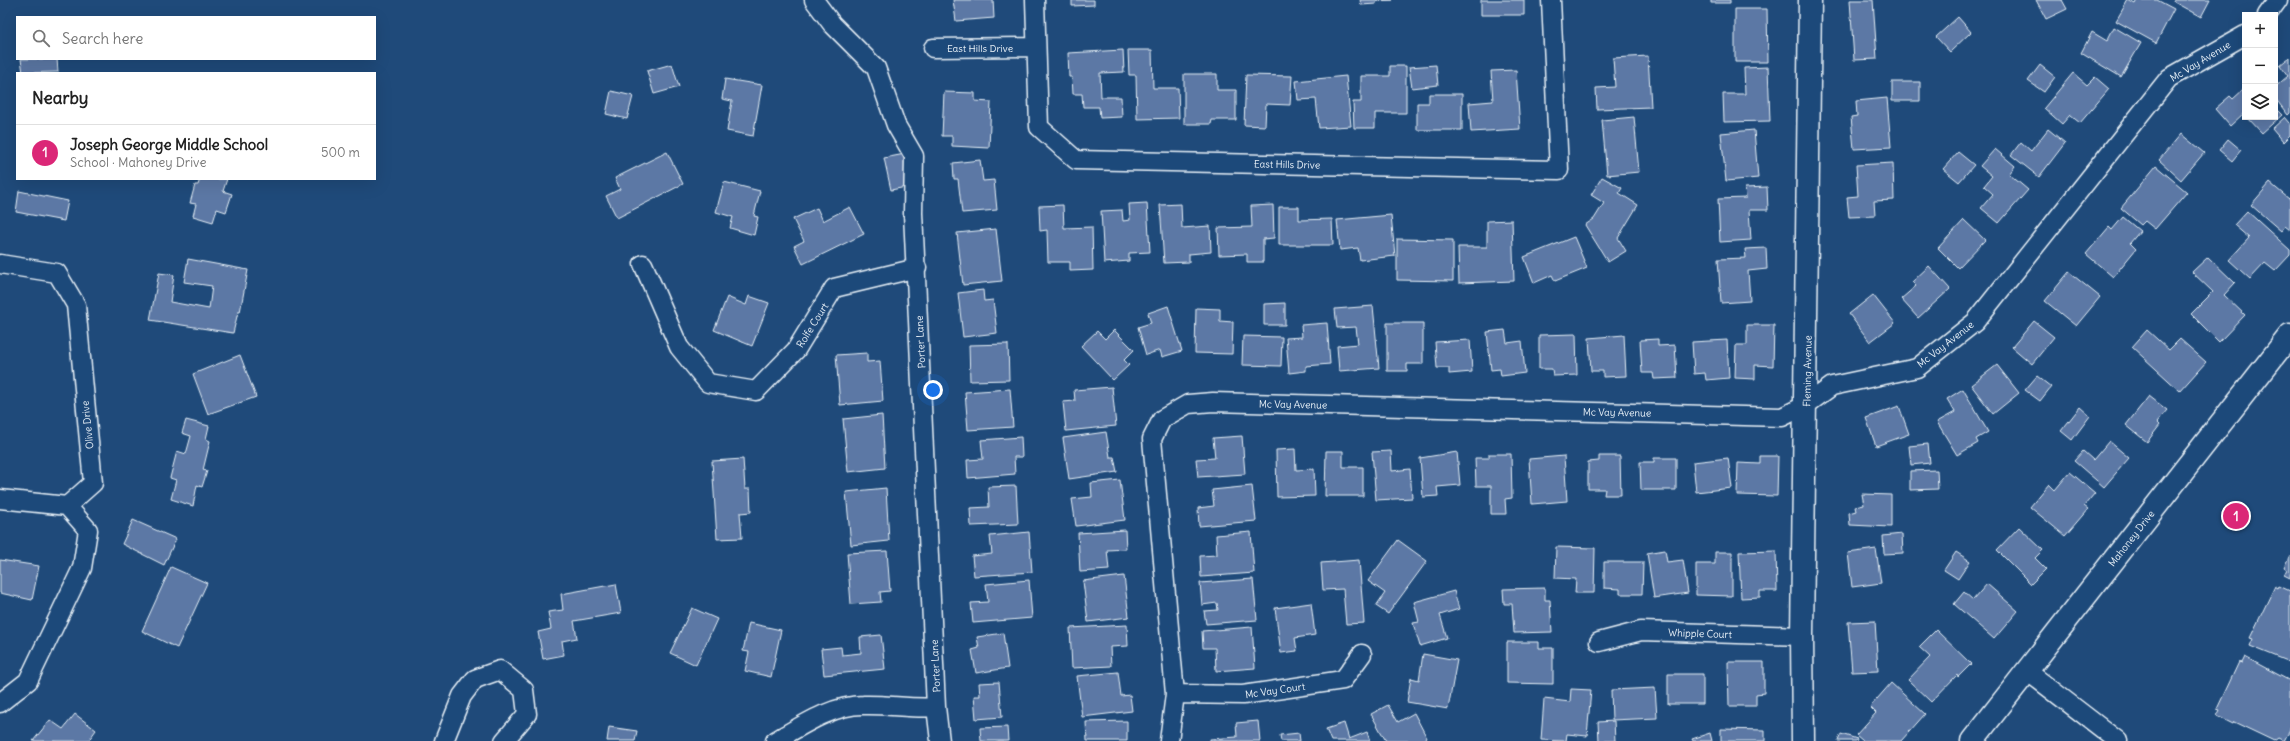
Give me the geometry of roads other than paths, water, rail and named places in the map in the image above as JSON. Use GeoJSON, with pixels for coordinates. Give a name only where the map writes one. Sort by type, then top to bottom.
{"type":"FeatureCollection","features":[{"type":"Feature","properties":{"kind":"street","name":"Porter Lane"},"geometry":{"type":"LineString","coordinates":[[814,0],[832,24],[876,68],[896,125],[914,156],[913,213],[917,268],[936,707],[940,741]]}},
{"type":"Feature","properties":{"kind":"street"},"geometry":{"type":"LineString","coordinates":[[1035,0],[1035,48]]}},
{"type":"Feature","properties":{"kind":"street","name":"East Hills Drive"},"geometry":{"type":"LineString","coordinates":[[933,48],[1035,48],[1039,127],[1076,160],[1559,170],[1551,0]]}},
{"type":"Feature","properties":{"kind":"street","name":"Fleming Avenue"},"geometry":{"type":"LineString","coordinates":[[1803,741],[1802,636],[1810,0]]}},
{"type":"Feature","properties":{"kind":"street"},"geometry":{"type":"LineString","coordinates":[[2269,12],[2278,0]]}},
{"type":"Feature","properties":{"kind":"street","name":"Mc Vay Avenue"},"geometry":{"type":"LineString","coordinates":[[1169,741],[1175,694],[1152,439],[1162,419],[1188,404],[1213,402],[1782,417],[1806,405],[1832,386],[1917,368],[1975,322],[2169,78],[2242,37]]}},
{"type":"Feature","properties":{"kind":"street","name":"Olive Drive"},"geometry":{"type":"LineString","coordinates":[[0,264],[57,273],[76,305],[93,483],[67,506]]}},
{"type":"Feature","properties":{"kind":"street","name":"Rolfe Court"},"geometry":{"type":"LineString","coordinates":[[643,264],[679,347],[708,383],[756,391],[796,350],[834,288],[917,268]]}},
{"type":"Feature","properties":{"kind":"street","name":"Mahoney Drive"},"geometry":{"type":"LineString","coordinates":[[1972,741],[2290,336]]}},
{"type":"Feature","properties":{"kind":"street"},"geometry":{"type":"LineString","coordinates":[[0,499],[67,506],[88,530],[82,568],[61,615],[28,681],[0,703]]}},
{"type":"Feature","properties":{"kind":"street","name":"Whipple Court"},"geometry":{"type":"LineString","coordinates":[[1599,642],[1641,631],[1802,636]]}},
{"type":"Feature","properties":{"kind":"street","name":"Mc Vay Court"},"geometry":{"type":"LineString","coordinates":[[1175,694],[1243,695],[1343,680],[1362,654]]}},
{"type":"Feature","properties":{"kind":"street"},"geometry":{"type":"LineString","coordinates":[[444,741],[462,696],[475,680],[500,670],[524,690],[526,714],[504,741]]}},
{"type":"Feature","properties":{"kind":"street"},"geometry":{"type":"LineString","coordinates":[[2028,671],[2118,741]]}},
{"type":"Feature","properties":{"kind":"street"},"geometry":{"type":"LineString","coordinates":[[775,741],[832,711],[861,704],[916,708],[936,707]]}},
{"type":"Feature","properties":{"kind":"place","name":"Joseph George Middle School"},"geometry":{"type":"Point","coordinates":[2236,516]}}]}
